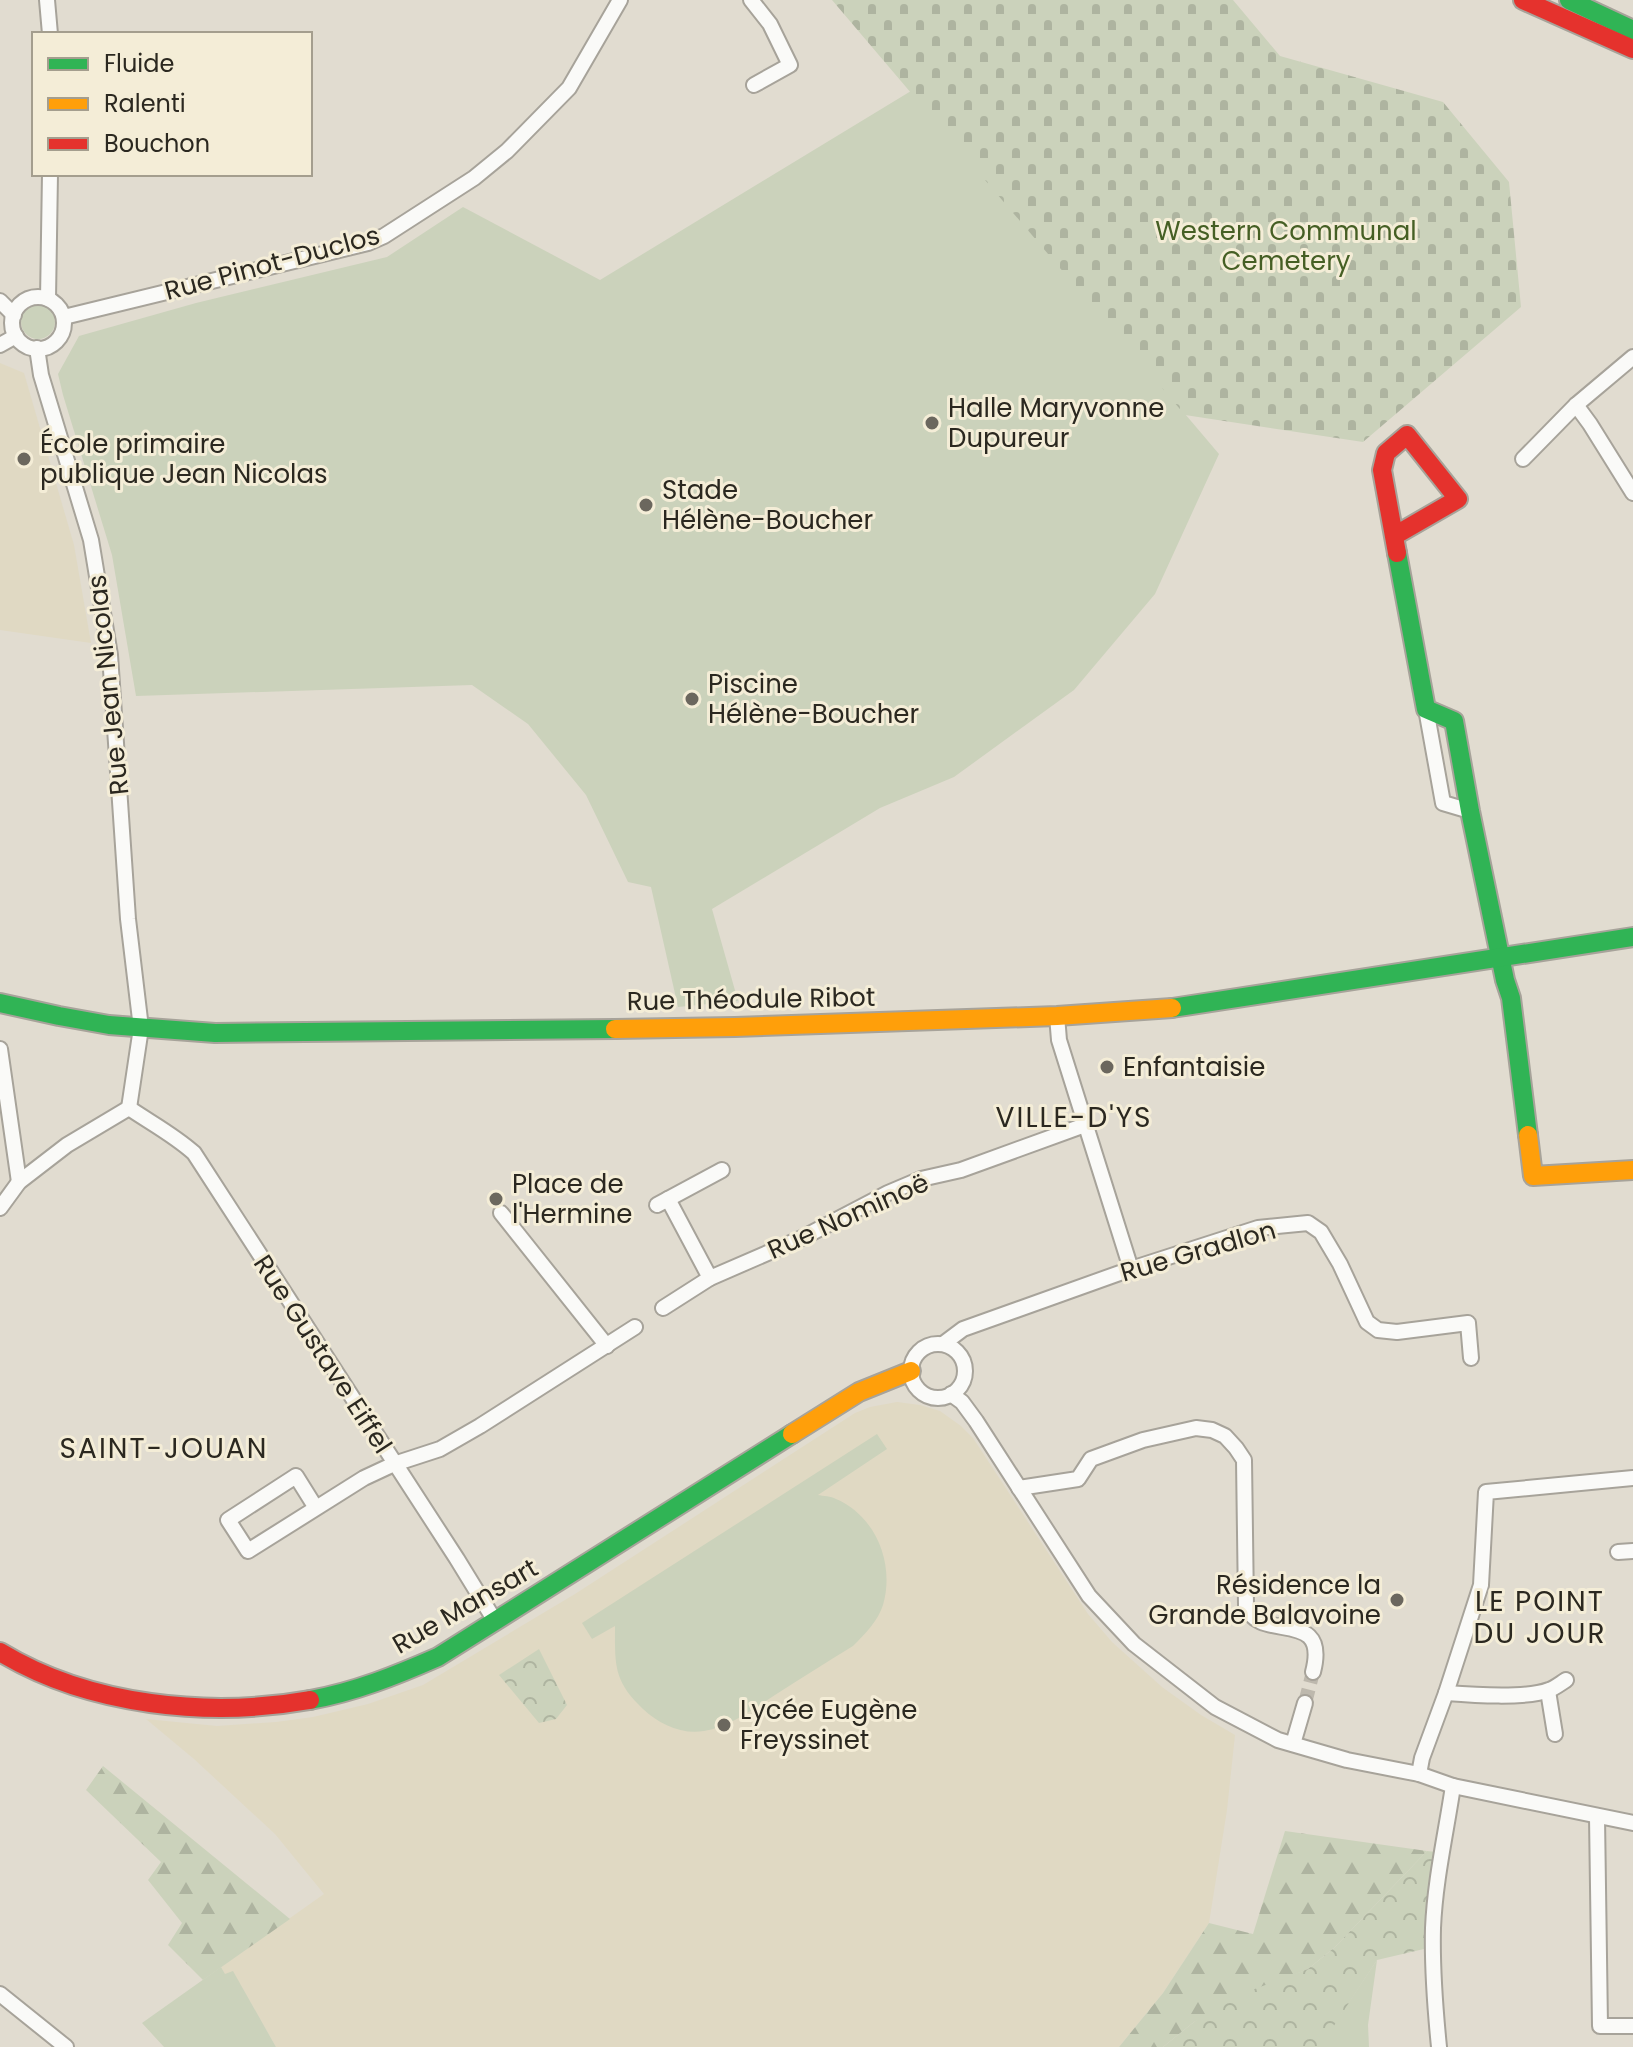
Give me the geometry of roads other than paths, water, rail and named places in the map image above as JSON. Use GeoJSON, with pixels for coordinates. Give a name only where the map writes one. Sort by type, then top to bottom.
{"type":"FeatureCollection","features":[{"type":"Feature","properties":{"kind":"street"},"geometry":{"type":"LineString","coordinates":[[47,0],[50,32]]}},
{"type":"Feature","properties":{"kind":"street","name":"Rue Pinot-Duclos"},"geometry":{"type":"LineString","coordinates":[[64,317],[368,243],[384,236],[474,178],[507,151],[569,88],[620,0]]}},
{"type":"Feature","properties":{"kind":"street"},"geometry":{"type":"LineString","coordinates":[[751,0],[770,24],[790,65],[754,85]]}},
{"type":"Feature","properties":{"kind":"street"},"geometry":{"type":"LineString","coordinates":[[1523,0],[1633,49]]}},
{"type":"Feature","properties":{"kind":"street"},"geometry":{"type":"LineString","coordinates":[[1569,0],[1633,30]]}},
{"type":"Feature","properties":{"kind":"street"},"geometry":{"type":"LineString","coordinates":[[48,299],[50,176]]}},
{"type":"Feature","properties":{"kind":"street"},"geometry":{"type":"LineString","coordinates":[[31,298],[48,299],[61,309],[64,317],[62,334],[57,341],[50,346],[37,348],[25,345],[16,336],[12,323],[24,301],[31,298]]}},
{"type":"Feature","properties":{"kind":"street"},"geometry":{"type":"LineString","coordinates":[[0,301],[14,315]]}},
{"type":"Feature","properties":{"kind":"street"},"geometry":{"type":"LineString","coordinates":[[0,345],[16,336]]}},
{"type":"Feature","properties":{"kind":"street","name":"Rue Jean Nicolas"},"geometry":{"type":"LineString","coordinates":[[37,348],[41,375],[91,540],[110,655],[128,919],[141,1028],[129,1108]]}},
{"type":"Feature","properties":{"kind":"street"},"geometry":{"type":"LineString","coordinates":[[1523,459],[1576,405],[1633,357]]}},
{"type":"Feature","properties":{"kind":"street"},"geometry":{"type":"LineString","coordinates":[[1576,405],[1633,493]]}},
{"type":"Feature","properties":{"kind":"street"},"geometry":{"type":"LineString","coordinates":[[1394,536],[1458,499],[1407,435],[1386,453],[1382,470],[1394,536],[1426,709],[1454,721],[1470,811],[1511,998],[1533,1176],[1633,1170]]}},
{"type":"Feature","properties":{"kind":"street","name":"Rue Théodule Ribot"},"geometry":{"type":"LineString","coordinates":[[0,1003],[67,1018],[141,1028],[236,1034],[735,1027],[1057,1016],[1167,1009],[1633,937]]}},
{"type":"Feature","properties":{"kind":"street"},"geometry":{"type":"LineString","coordinates":[[1057,1016],[1059,1040],[1131,1269]]}},
{"type":"Feature","properties":{"kind":"street"},"geometry":{"type":"LineString","coordinates":[[0,1049],[19,1182]]}},
{"type":"Feature","properties":{"kind":"street"},"geometry":{"type":"LineString","coordinates":[[0,1208],[19,1182],[75,1139],[129,1108]]}},
{"type":"Feature","properties":{"kind":"street","name":"Rue Gustave Eiffel"},"geometry":{"type":"LineString","coordinates":[[129,1108],[177,1138],[194,1153],[495,1621]]}},
{"type":"Feature","properties":{"kind":"street","name":"Rue Nominoë"},"geometry":{"type":"LineString","coordinates":[[663,1308],[710,1278],[802,1238],[888,1193],[921,1179],[961,1170],[1085,1125]]}},
{"type":"Feature","properties":{"kind":"street"},"geometry":{"type":"LineString","coordinates":[[710,1278],[663,1202],[722,1170]]}},
{"type":"Feature","properties":{"kind":"street"},"geometry":{"type":"LineString","coordinates":[[501,1213],[607,1346]]}},
{"type":"Feature","properties":{"kind":"street","name":"Rue Gradlon"},"geometry":{"type":"LineString","coordinates":[[943,1344],[963,1329],[1131,1269],[1258,1228],[1308,1223],[1321,1232],[1367,1322],[1378,1330],[1397,1332],[1468,1323],[1471,1358]]}},
{"type":"Feature","properties":{"kind":"street"},"geometry":{"type":"LineString","coordinates":[[316,1508],[296,1476],[228,1520],[248,1551],[364,1478],[440,1449],[480,1426],[635,1327]]}},
{"type":"Feature","properties":{"kind":"street"},"geometry":{"type":"LineString","coordinates":[[930,1344],[943,1344],[957,1351],[964,1362],[965,1373],[963,1382],[951,1394],[932,1397],[917,1387],[911,1371],[912,1361],[918,1351],[930,1344]]}},
{"type":"Feature","properties":{"kind":"street","name":"Rue Mansart"},"geometry":{"type":"LineString","coordinates":[[2,1657],[54,1679],[165,1706],[226,1709],[269,1706],[345,1693],[399,1675],[438,1657],[859,1392],[911,1371]]}},
{"type":"Feature","properties":{"kind":"street"},"geometry":{"type":"LineString","coordinates":[[951,1394],[962,1402],[976,1421],[1089,1596],[1134,1644],[1215,1707],[1278,1740],[1347,1760],[1419,1774],[1453,1786],[1633,1823]]}},
{"type":"Feature","properties":{"kind":"street"},"geometry":{"type":"LineString","coordinates":[[1019,1488],[1078,1479],[1091,1459],[1143,1440],[1196,1428],[1225,1436],[1244,1460],[1246,1606],[1255,1620],[1302,1631],[1311,1637],[1316,1649],[1313,1672]]}},
{"type":"Feature","properties":{"kind":"street"},"geometry":{"type":"LineString","coordinates":[[1419,1774],[1481,1585],[1486,1492],[1633,1478]]}},
{"type":"Feature","properties":{"kind":"street"},"geometry":{"type":"LineString","coordinates":[[1446,1693],[1483,1696],[1548,1691],[1566,1680]]}},
{"type":"Feature","properties":{"kind":"street"},"geometry":{"type":"LineString","coordinates":[[1548,1691],[1555,1734]]}},
{"type":"Feature","properties":{"kind":"street"},"geometry":{"type":"LineString","coordinates":[[1293,1744],[1305,1703]]}},
{"type":"Feature","properties":{"kind":"street"},"geometry":{"type":"LineString","coordinates":[[1439,2047],[1433,1980],[1433,1925],[1453,1786]]}},
{"type":"Feature","properties":{"kind":"street"},"geometry":{"type":"LineString","coordinates":[[1597,1817],[1600,2026],[1633,2026]]}},
{"type":"Feature","properties":{"kind":"street"},"geometry":{"type":"LineString","coordinates":[[0,1994],[66,2047]]}},
{"type":"Feature","properties":{"kind":"tunnel"},"geometry":{"type":"LineString","coordinates":[[1305,1703],[1313,1672]]}},
{"type":"Feature","properties":{"kind":"place","name":"Halle Maryvonne Dupureur"},"geometry":{"type":"Point","coordinates":[932,423]}},
{"type":"Feature","properties":{"kind":"place","name":"École primaire publique Jean Nicolas"},"geometry":{"type":"Point","coordinates":[24,459]}},
{"type":"Feature","properties":{"kind":"place","name":"Stade Hélène-Boucher"},"geometry":{"type":"Point","coordinates":[646,505]}},
{"type":"Feature","properties":{"kind":"place","name":"Piscine Hélène-Boucher"},"geometry":{"type":"Point","coordinates":[692,699]}},
{"type":"Feature","properties":{"kind":"place","name":"Enfantaisie"},"geometry":{"type":"Point","coordinates":[1107,1067]}},
{"type":"Feature","properties":{"kind":"place","name":"Place de l'Hermine"},"geometry":{"type":"Point","coordinates":[496,1199]}},
{"type":"Feature","properties":{"kind":"place","name":"Résidence la Grande Balavoine"},"geometry":{"type":"Point","coordinates":[1397,1600]}},
{"type":"Feature","properties":{"kind":"place","name":"Lycée Eugène Freyssinet"},"geometry":{"type":"Point","coordinates":[724,1725]}},
{"type":"Feature","properties":{"kind":"district","name":"VILLE-D'YS"},"geometry":{"type":"Point","coordinates":[1074,1117]}},
{"type":"Feature","properties":{"kind":"district","name":"SAINT-JOUAN"},"geometry":{"type":"Point","coordinates":[164,1448]}},
{"type":"Feature","properties":{"kind":"district","name":"LE POINT DU JOUR"},"geometry":{"type":"Point","coordinates":[1540,1617]}},
{"type":"Feature","properties":{"kind":"park label","name":"Western Communal Cemetery"},"geometry":{"type":"Point","coordinates":[1286,246]}}]}
